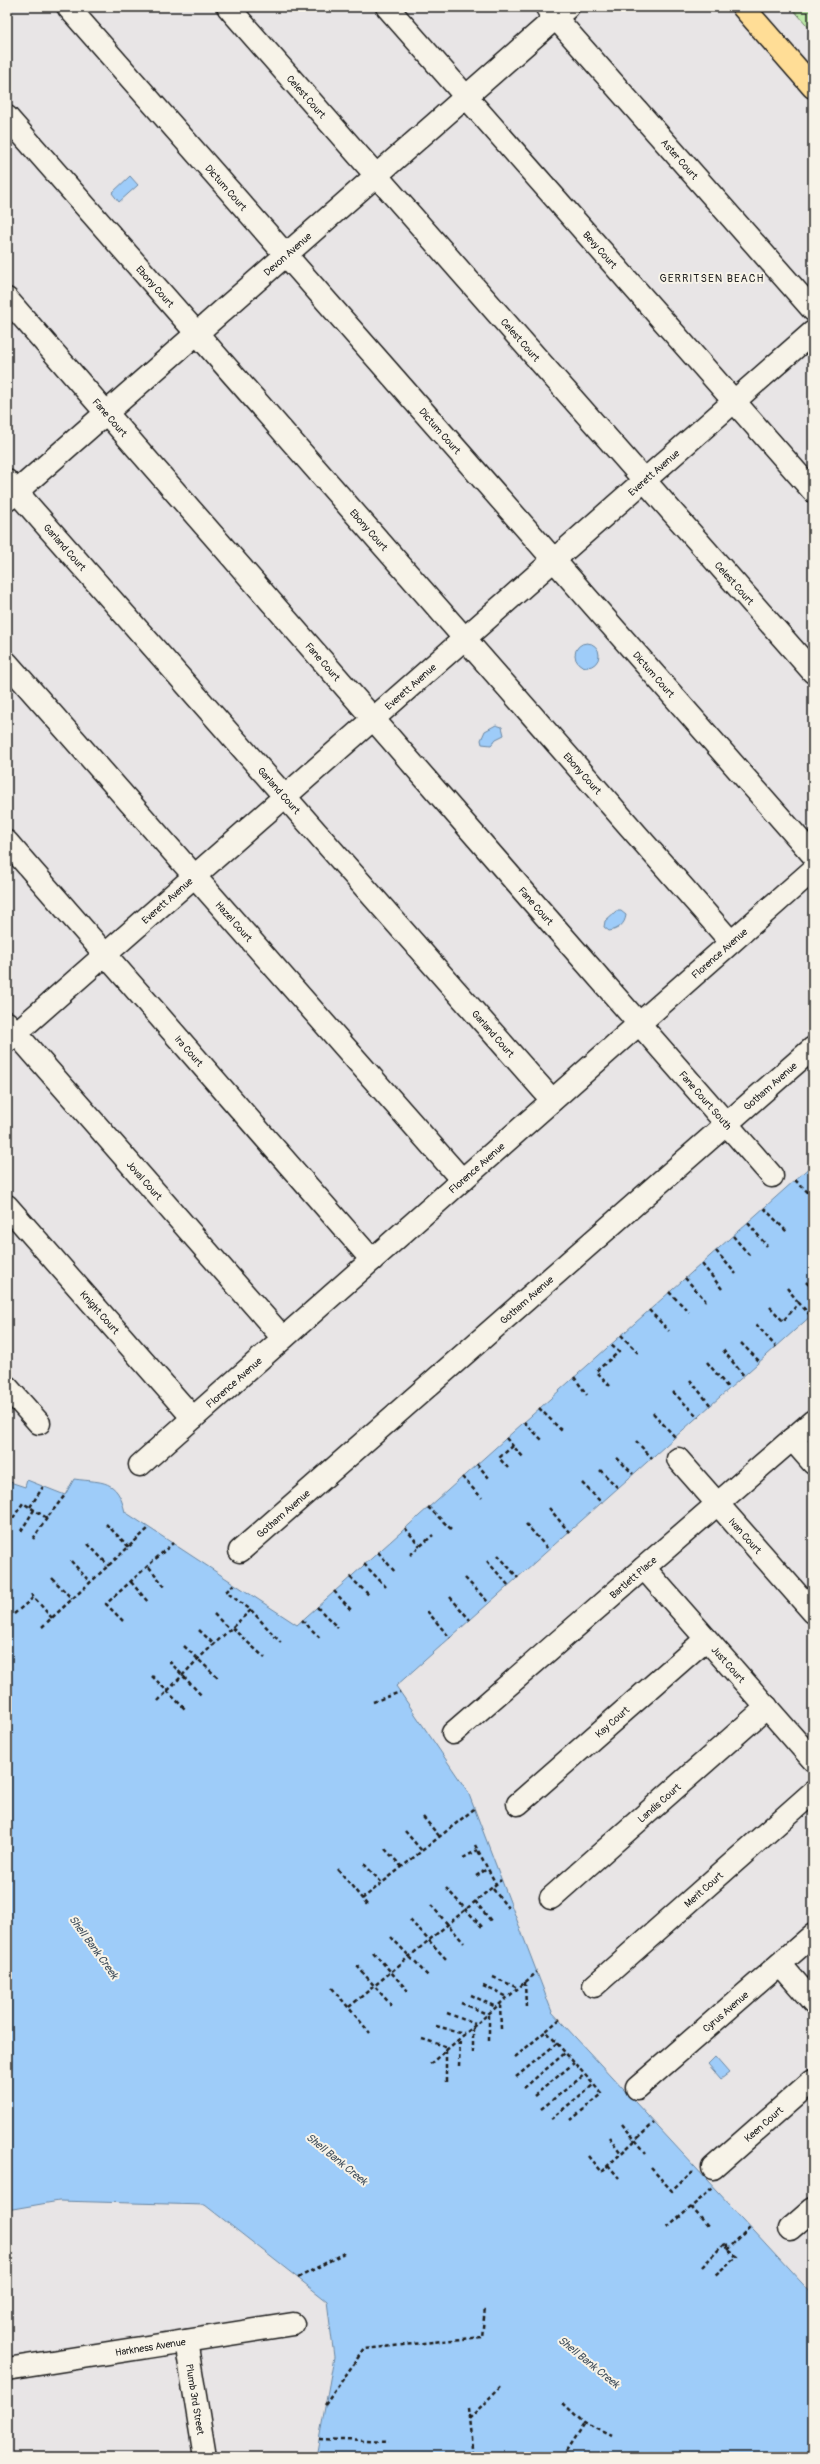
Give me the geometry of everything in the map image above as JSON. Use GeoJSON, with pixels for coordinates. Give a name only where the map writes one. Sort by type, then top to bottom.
{"type":"FeatureCollection","features":[{"type":"Feature","properties":{"kind":"main road"},"geometry":{"type":"LineString","coordinates":[[743,7],[813,87]]}},
{"type":"Feature","properties":{"kind":"street","name":"Dictum Court"},"geometry":{"type":"LineString","coordinates":[[68,7],[813,855]]}},
{"type":"Feature","properties":{"kind":"street","name":"Celest Court"},"geometry":{"type":"LineString","coordinates":[[228,7],[813,672]]}},
{"type":"Feature","properties":{"kind":"street","name":"Bevy Court"},"geometry":{"type":"LineString","coordinates":[[387,7],[813,491]]}},
{"type":"Feature","properties":{"kind":"street","name":"Devon Avenue"},"geometry":{"type":"LineString","coordinates":[[10,491],[106,413],[467,97],[557,11]]}},
{"type":"Feature","properties":{"kind":"street","name":"Aster Court"},"geometry":{"type":"LineString","coordinates":[[557,11],[813,310]]}},
{"type":"Feature","properties":{"kind":"street","name":"Ebony Court"},"geometry":{"type":"LineString","coordinates":[[7,117],[731,942]]}},
{"type":"Feature","properties":{"kind":"street","name":"Fane Court"},"geometry":{"type":"LineString","coordinates":[[7,299],[640,1023]]}},
{"type":"Feature","properties":{"kind":"street","name":"Everett Avenue"},"geometry":{"type":"LineString","coordinates":[[10,1032],[106,954],[813,332]]}},
{"type":"Feature","properties":{"kind":"street","name":"Garland Court"},"geometry":{"type":"LineString","coordinates":[[10,491],[285,797],[552,1100]]}},
{"type":"Feature","properties":{"kind":"street","name":"Hazel Court"},"geometry":{"type":"LineString","coordinates":[[7,663],[196,875],[462,1180]]}},
{"type":"Feature","properties":{"kind":"street","name":"Ira Court"},"geometry":{"type":"LineString","coordinates":[[7,842],[372,1260]]}},
{"type":"Feature","properties":{"kind":"street","name":"Florence Avenue"},"geometry":{"type":"LineString","coordinates":[[140,1465],[813,870]]}},
{"type":"Feature","properties":{"kind":"street","name":"Fane Court South"},"geometry":{"type":"LineString","coordinates":[[640,1023],[772,1176]]}},
{"type":"Feature","properties":{"kind":"street","name":"Joval Court"},"geometry":{"type":"LineString","coordinates":[[10,1032],[283,1338]]}},
{"type":"Feature","properties":{"kind":"street","name":"Gotham Avenue"},"geometry":{"type":"LineString","coordinates":[[240,1551],[813,1048]]}},
{"type":"Feature","properties":{"kind":"street","name":"Knight Court"},"geometry":{"type":"LineString","coordinates":[[7,1206],[193,1418]]}},
{"type":"Feature","properties":{"kind":"street"},"geometry":{"type":"LineString","coordinates":[[7,1387],[39,1423]]}},
{"type":"Feature","properties":{"kind":"street","name":"Bartlett Place"},"geometry":{"type":"LineString","coordinates":[[453,1733],[813,1421]]}},
{"type":"Feature","properties":{"kind":"street"},"geometry":{"type":"LineString","coordinates":[[792,1439],[813,1463]]}},
{"type":"Feature","properties":{"kind":"street","name":"Ivan Court"},"geometry":{"type":"LineString","coordinates":[[678,1459],[719,1503],[813,1612]]}},
{"type":"Feature","properties":{"kind":"street","name":"Just Court"},"geometry":{"type":"LineString","coordinates":[[644,1568],[813,1760]]}},
{"type":"Feature","properties":{"kind":"street","name":"Kay Court"},"geometry":{"type":"LineString","coordinates":[[518,1804],[706,1639]]}},
{"type":"Feature","properties":{"kind":"street","name":"Landis Court"},"geometry":{"type":"LineString","coordinates":[[551,1898],[767,1707]]}},
{"type":"Feature","properties":{"kind":"street","name":"Merit Court"},"geometry":{"type":"LineString","coordinates":[[594,1986],[813,1792]]}},
{"type":"Feature","properties":{"kind":"street","name":"Cyrus Avenue"},"geometry":{"type":"LineString","coordinates":[[637,2088],[813,1935]]}},
{"type":"Feature","properties":{"kind":"street"},"geometry":{"type":"LineString","coordinates":[[780,1964],[813,2002]]}},
{"type":"Feature","properties":{"kind":"street","name":"Keen Court"},"geometry":{"type":"LineString","coordinates":[[707,2175],[813,2080]]}},
{"type":"Feature","properties":{"kind":"street"},"geometry":{"type":"LineString","coordinates":[[790,2229],[813,2209]]}},
{"type":"Feature","properties":{"kind":"street","name":"Harkness Avenue"},"geometry":{"type":"LineString","coordinates":[[7,2370],[293,2324]]}},
{"type":"Feature","properties":{"kind":"street","name":"Plumb 3rd Street"},"geometry":{"type":"LineString","coordinates":[[186,2341],[205,2457]]}},
{"type":"Feature","properties":{"kind":"path"},"geometry":{"type":"LineString","coordinates":[[795,1180],[813,1197]]}},
{"type":"Feature","properties":{"kind":"path"},"geometry":{"type":"LineString","coordinates":[[764,1208],[787,1232]]}},
{"type":"Feature","properties":{"kind":"path"},"geometry":{"type":"LineString","coordinates":[[748,1223],[767,1246]]}},
{"type":"Feature","properties":{"kind":"path"},"geometry":{"type":"LineString","coordinates":[[733,1236],[750,1256]]}},
{"type":"Feature","properties":{"kind":"path"},"geometry":{"type":"LineString","coordinates":[[716,1251],[736,1274]]}},
{"type":"Feature","properties":{"kind":"path"},"geometry":{"type":"LineString","coordinates":[[702,1264],[722,1289]]}},
{"type":"Feature","properties":{"kind":"path"},"geometry":{"type":"LineString","coordinates":[[685,1278],[706,1302]]}},
{"type":"Feature","properties":{"kind":"path"},"geometry":{"type":"LineString","coordinates":[[806,1282],[813,1289]]}},
{"type":"Feature","properties":{"kind":"path"},"geometry":{"type":"LineString","coordinates":[[787,1288],[812,1316]]}},
{"type":"Feature","properties":{"kind":"path"},"geometry":{"type":"LineString","coordinates":[[669,1292],[689,1312]]}},
{"type":"Feature","properties":{"kind":"path"},"geometry":{"type":"LineString","coordinates":[[770,1308],[783,1321],[799,1303]]}},
{"type":"Feature","properties":{"kind":"path"},"geometry":{"type":"LineString","coordinates":[[649,1310],[669,1330]]}},
{"type":"Feature","properties":{"kind":"path"},"geometry":{"type":"LineString","coordinates":[[756,1324],[776,1347]]}},
{"type":"Feature","properties":{"kind":"path"},"geometry":{"type":"LineString","coordinates":[[621,1335],[638,1353]]}},
{"type":"Feature","properties":{"kind":"path"},"geometry":{"type":"LineString","coordinates":[[741,1343],[760,1362]]}},
{"type":"Feature","properties":{"kind":"path"},"geometry":{"type":"LineString","coordinates":[[610,1344],[619,1352],[596,1370],[610,1386]]}},
{"type":"Feature","properties":{"kind":"path"},"geometry":{"type":"LineString","coordinates":[[723,1350],[744,1376]]}},
{"type":"Feature","properties":{"kind":"path"},"geometry":{"type":"LineString","coordinates":[[707,1362],[729,1389]]}},
{"type":"Feature","properties":{"kind":"path"},"geometry":{"type":"LineString","coordinates":[[574,1377],[587,1395]]}},
{"type":"Feature","properties":{"kind":"path"},"geometry":{"type":"LineString","coordinates":[[690,1380],[711,1406]]}},
{"type":"Feature","properties":{"kind":"path"},"geometry":{"type":"LineString","coordinates":[[673,1392],[698,1417]]}},
{"type":"Feature","properties":{"kind":"path"},"geometry":{"type":"LineString","coordinates":[[539,1408],[562,1430]]}},
{"type":"Feature","properties":{"kind":"path"},"geometry":{"type":"LineString","coordinates":[[653,1414],[675,1437]]}},
{"type":"Feature","properties":{"kind":"path"},"geometry":{"type":"LineString","coordinates":[[524,1422],[543,1441]]}},
{"type":"Feature","properties":{"kind":"path"},"geometry":{"type":"LineString","coordinates":[[506,1438],[524,1458]]}},
{"type":"Feature","properties":{"kind":"path"},"geometry":{"type":"LineString","coordinates":[[636,1441],[652,1458]]}},
{"type":"Feature","properties":{"kind":"path"},"geometry":{"type":"LineString","coordinates":[[508,1468],[499,1458],[513,1446]]}},
{"type":"Feature","properties":{"kind":"path"},"geometry":{"type":"LineString","coordinates":[[617,1458],[633,1474]]}},
{"type":"Feature","properties":{"kind":"path"},"geometry":{"type":"LineString","coordinates":[[477,1464],[489,1478]]}},
{"type":"Feature","properties":{"kind":"path"},"geometry":{"type":"LineString","coordinates":[[600,1470],[618,1488]]}},
{"type":"Feature","properties":{"kind":"path"},"geometry":{"type":"LineString","coordinates":[[462,1477],[482,1498]]}},
{"type":"Feature","properties":{"kind":"path"},"geometry":{"type":"LineString","coordinates":[[582,1483],[602,1503]]}},
{"type":"Feature","properties":{"kind":"path"},"geometry":{"type":"LineString","coordinates":[[30,1507],[43,1487]]}},
{"type":"Feature","properties":{"kind":"path"},"geometry":{"type":"LineString","coordinates":[[34,1539],[47,1518],[65,1495]]}},
{"type":"Feature","properties":{"kind":"path"},"geometry":{"type":"LineString","coordinates":[[9,1524],[22,1503],[47,1518]]}},
{"type":"Feature","properties":{"kind":"path"},"geometry":{"type":"LineString","coordinates":[[428,1507],[451,1529]]}},
{"type":"Feature","properties":{"kind":"path"},"geometry":{"type":"LineString","coordinates":[[548,1508],[569,1532]]}},
{"type":"Feature","properties":{"kind":"path"},"geometry":{"type":"LineString","coordinates":[[21,1531],[34,1510]]}},
{"type":"Feature","properties":{"kind":"path"},"geometry":{"type":"LineString","coordinates":[[106,1524],[129,1547]]}},
{"type":"Feature","properties":{"kind":"path"},"geometry":{"type":"LineString","coordinates":[[526,1524],[548,1550]]}},
{"type":"Feature","properties":{"kind":"path"},"geometry":{"type":"LineString","coordinates":[[42,1627],[149,1528]]}},
{"type":"Feature","properties":{"kind":"path"},"geometry":{"type":"LineString","coordinates":[[405,1528],[420,1546]]}},
{"type":"Feature","properties":{"kind":"path"},"geometry":{"type":"LineString","coordinates":[[410,1555],[433,1535]]}},
{"type":"Feature","properties":{"kind":"path"},"geometry":{"type":"LineString","coordinates":[[123,1621],[106,1604],[149,1567],[173,1543]]}},
{"type":"Feature","properties":{"kind":"path"},"geometry":{"type":"LineString","coordinates":[[88,1544],[108,1566]]}},
{"type":"Feature","properties":{"kind":"path"},"geometry":{"type":"LineString","coordinates":[[378,1552],[395,1572]]}},
{"type":"Feature","properties":{"kind":"path"},"geometry":{"type":"LineString","coordinates":[[498,1555],[518,1578]]}},
{"type":"Feature","properties":{"kind":"path"},"geometry":{"type":"LineString","coordinates":[[71,1561],[90,1582]]}},
{"type":"Feature","properties":{"kind":"path"},"geometry":{"type":"LineString","coordinates":[[487,1561],[508,1586]]}},
{"type":"Feature","properties":{"kind":"path"},"geometry":{"type":"LineString","coordinates":[[364,1564],[386,1587]]}},
{"type":"Feature","properties":{"kind":"path"},"geometry":{"type":"LineString","coordinates":[[149,1567],[166,1587]]}},
{"type":"Feature","properties":{"kind":"path"},"geometry":{"type":"LineString","coordinates":[[350,1577],[370,1596]]}},
{"type":"Feature","properties":{"kind":"path"},"geometry":{"type":"LineString","coordinates":[[52,1578],[72,1599]]}},
{"type":"Feature","properties":{"kind":"path"},"geometry":{"type":"LineString","coordinates":[[465,1578],[489,1603]]}},
{"type":"Feature","properties":{"kind":"path"},"geometry":{"type":"LineString","coordinates":[[131,1582],[148,1602]]}},
{"type":"Feature","properties":{"kind":"path"},"geometry":{"type":"LineString","coordinates":[[235,1584],[226,1592],[251,1610],[281,1643]]}},
{"type":"Feature","properties":{"kind":"path"},"geometry":{"type":"LineString","coordinates":[[334,1591],[351,1610]]}},
{"type":"Feature","properties":{"kind":"path"},"geometry":{"type":"LineString","coordinates":[[31,1594],[52,1618]]}},
{"type":"Feature","properties":{"kind":"path"},"geometry":{"type":"LineString","coordinates":[[14,1614],[34,1597]]}},
{"type":"Feature","properties":{"kind":"path"},"geometry":{"type":"LineString","coordinates":[[450,1597],[470,1620]]}},
{"type":"Feature","properties":{"kind":"path"},"geometry":{"type":"LineString","coordinates":[[317,1607],[338,1628]]}},
{"type":"Feature","properties":{"kind":"path"},"geometry":{"type":"LineString","coordinates":[[158,1701],[198,1659],[251,1610]]}},
{"type":"Feature","properties":{"kind":"path"},"geometry":{"type":"LineString","coordinates":[[426,1611],[450,1638]]}},
{"type":"Feature","properties":{"kind":"path"},"geometry":{"type":"LineString","coordinates":[[214,1614],[265,1658]]}},
{"type":"Feature","properties":{"kind":"path"},"geometry":{"type":"LineString","coordinates":[[302,1620],[321,1639]]}},
{"type":"Feature","properties":{"kind":"path"},"geometry":{"type":"LineString","coordinates":[[200,1630],[215,1644]]}},
{"type":"Feature","properties":{"kind":"path"},"geometry":{"type":"LineString","coordinates":[[184,1646],[218,1678]]}},
{"type":"Feature","properties":{"kind":"path"},"geometry":{"type":"LineString","coordinates":[[169,1661],[202,1696]]}},
{"type":"Feature","properties":{"kind":"path"},"geometry":{"type":"LineString","coordinates":[[152,1676],[186,1710]]}},
{"type":"Feature","properties":{"kind":"path"},"geometry":{"type":"LineString","coordinates":[[374,1702],[400,1692]]}},
{"type":"Feature","properties":{"kind":"path"},"geometry":{"type":"LineString","coordinates":[[362,1899],[474,1809]]}},
{"type":"Feature","properties":{"kind":"path"},"geometry":{"type":"LineString","coordinates":[[423,1817],[440,1836]]}},
{"type":"Feature","properties":{"kind":"path"},"geometry":{"type":"LineString","coordinates":[[405,1831],[422,1851]]}},
{"type":"Feature","properties":{"kind":"path"},"geometry":{"type":"LineString","coordinates":[[475,1845],[496,1884]]}},
{"type":"Feature","properties":{"kind":"path"},"geometry":{"type":"LineString","coordinates":[[385,1849],[402,1867]]}},
{"type":"Feature","properties":{"kind":"path"},"geometry":{"type":"LineString","coordinates":[[463,1858],[478,1850]]}},
{"type":"Feature","properties":{"kind":"path"},"geometry":{"type":"LineString","coordinates":[[364,1864],[382,1883]]}},
{"type":"Feature","properties":{"kind":"path"},"geometry":{"type":"LineString","coordinates":[[338,1869],[368,1906]]}},
{"type":"Feature","properties":{"kind":"path"},"geometry":{"type":"LineString","coordinates":[[476,1876],[487,1869]]}},
{"type":"Feature","properties":{"kind":"path"},"geometry":{"type":"LineString","coordinates":[[348,2007],[501,1880]]}},
{"type":"Feature","properties":{"kind":"path"},"geometry":{"type":"LineString","coordinates":[[446,1888],[483,1928]]}},
{"type":"Feature","properties":{"kind":"path"},"geometry":{"type":"LineString","coordinates":[[493,1889],[508,1908]]}},
{"type":"Feature","properties":{"kind":"path"},"geometry":{"type":"LineString","coordinates":[[475,1901],[492,1920]]}},
{"type":"Feature","properties":{"kind":"path"},"geometry":{"type":"LineString","coordinates":[[431,1905],[464,1943]]}},
{"type":"Feature","properties":{"kind":"path"},"geometry":{"type":"LineString","coordinates":[[410,1920],[446,1959]]}},
{"type":"Feature","properties":{"kind":"path"},"geometry":{"type":"LineString","coordinates":[[391,1937],[428,1976]]}},
{"type":"Feature","properties":{"kind":"path"},"geometry":{"type":"LineString","coordinates":[[373,1952],[408,1991]]}},
{"type":"Feature","properties":{"kind":"path"},"geometry":{"type":"LineString","coordinates":[[357,1966],[392,2006]]}},
{"type":"Feature","properties":{"kind":"path"},"geometry":{"type":"LineString","coordinates":[[430,2064],[537,1972]]}},
{"type":"Feature","properties":{"kind":"path"},"geometry":{"type":"LineString","coordinates":[[493,1977],[518,1988]]}},
{"type":"Feature","properties":{"kind":"path"},"geometry":{"type":"LineString","coordinates":[[525,1982],[526,2008]]}},
{"type":"Feature","properties":{"kind":"path"},"geometry":{"type":"LineString","coordinates":[[483,1986],[508,1997]]}},
{"type":"Feature","properties":{"kind":"path"},"geometry":{"type":"LineString","coordinates":[[332,1988],[370,2033]]}},
{"type":"Feature","properties":{"kind":"path"},"geometry":{"type":"LineString","coordinates":[[471,1995],[496,2007]]}},
{"type":"Feature","properties":{"kind":"path"},"geometry":{"type":"LineString","coordinates":[[461,2003],[488,2013]]}},
{"type":"Feature","properties":{"kind":"path"},"geometry":{"type":"LineString","coordinates":[[500,2003],[501,2030]]}},
{"type":"Feature","properties":{"kind":"path"},"geometry":{"type":"LineString","coordinates":[[447,2013],[474,2026]]}},
{"type":"Feature","properties":{"kind":"path"},"geometry":{"type":"LineString","coordinates":[[488,2013],[489,2040]]}},
{"type":"Feature","properties":{"kind":"path"},"geometry":{"type":"LineString","coordinates":[[515,2057],[560,2019]]}},
{"type":"Feature","properties":{"kind":"path"},"geometry":{"type":"LineString","coordinates":[[436,2026],[465,2033]]}},
{"type":"Feature","properties":{"kind":"path"},"geometry":{"type":"LineString","coordinates":[[473,2053],[474,2026]]}},
{"type":"Feature","properties":{"kind":"path"},"geometry":{"type":"LineString","coordinates":[[546,2031],[602,2094],[571,2120]]}},
{"type":"Feature","properties":{"kind":"path"},"geometry":{"type":"LineString","coordinates":[[459,2066],[460,2038]]}},
{"type":"Feature","properties":{"kind":"path"},"geometry":{"type":"LineString","coordinates":[[422,2039],[448,2048]]}},
{"type":"Feature","properties":{"kind":"path"},"geometry":{"type":"LineString","coordinates":[[516,2077],[557,2043]]}},
{"type":"Feature","properties":{"kind":"path"},"geometry":{"type":"LineString","coordinates":[[446,2082],[448,2048]]}},
{"type":"Feature","properties":{"kind":"path"},"geometry":{"type":"LineString","coordinates":[[524,2088],[565,2053]]}},
{"type":"Feature","properties":{"kind":"path"},"geometry":{"type":"LineString","coordinates":[[534,2096],[574,2063]]}},
{"type":"Feature","properties":{"kind":"path"},"geometry":{"type":"LineString","coordinates":[[541,2109],[584,2074]]}},
{"type":"Feature","properties":{"kind":"path"},"geometry":{"type":"LineString","coordinates":[[551,2119],[593,2085]]}},
{"type":"Feature","properties":{"kind":"path"},"geometry":{"type":"LineString","coordinates":[[588,2156],[601,2172],[654,2123]]}},
{"type":"Feature","properties":{"kind":"path"},"geometry":{"type":"LineString","coordinates":[[622,2124],[646,2153]]}},
{"type":"Feature","properties":{"kind":"path"},"geometry":{"type":"LineString","coordinates":[[609,2137],[621,2153]]}},
{"type":"Feature","properties":{"kind":"path"},"geometry":{"type":"LineString","coordinates":[[608,2165],[619,2178]]}},
{"type":"Feature","properties":{"kind":"path"},"geometry":{"type":"LineString","coordinates":[[651,2168],[672,2190],[707,2175]]}},
{"type":"Feature","properties":{"kind":"path"},"geometry":{"type":"LineString","coordinates":[[667,2228],[691,2207],[707,2175]]}},
{"type":"Feature","properties":{"kind":"path"},"geometry":{"type":"LineString","coordinates":[[691,2207],[710,2227]]}},
{"type":"Feature","properties":{"kind":"path"},"geometry":{"type":"LineString","coordinates":[[727,2250],[750,2227]]}},
{"type":"Feature","properties":{"kind":"path"},"geometry":{"type":"LineString","coordinates":[[702,2266],[725,2243],[727,2250],[737,2256],[714,2277]]}},
{"type":"Feature","properties":{"kind":"path"},"geometry":{"type":"LineString","coordinates":[[298,2278],[344,2253]]}},
{"type":"Feature","properties":{"kind":"path"},"geometry":{"type":"LineString","coordinates":[[325,2405],[364,2349],[482,2337],[485,2308]]}},
{"type":"Feature","properties":{"kind":"path"},"geometry":{"type":"LineString","coordinates":[[469,2419],[501,2386]]}},
{"type":"Feature","properties":{"kind":"path"},"geometry":{"type":"LineString","coordinates":[[563,2403],[584,2422],[611,2436]]}},
{"type":"Feature","properties":{"kind":"path"},"geometry":{"type":"LineString","coordinates":[[468,2408],[473,2457]]}},
{"type":"Feature","properties":{"kind":"path"},"geometry":{"type":"LineString","coordinates":[[562,2457],[584,2422]]}},
{"type":"Feature","properties":{"kind":"path"},"geometry":{"type":"LineString","coordinates":[[319,2440],[389,2442]]}},
{"type":"Feature","properties":{"kind":"green space"},"geometry":{"type":"Polygon","coordinates":[[[791,7],[813,7],[813,32],[791,7]]]}},
{"type":"Feature","properties":{"kind":"water"},"geometry":{"type":"Polygon","coordinates":[[[130,176],[138,185],[119,202],[112,193],[130,176]]]}},
{"type":"Feature","properties":{"kind":"water"},"geometry":{"type":"Polygon","coordinates":[[[587,643],[595,647],[599,655],[595,663],[587,667],[579,663],[575,655],[579,647],[587,643]]]}},
{"type":"Feature","properties":{"kind":"water"},"geometry":{"type":"Polygon","coordinates":[[[496,725],[502,727],[504,735],[496,739],[491,745],[482,744],[481,740],[485,731],[496,725]]]}},
{"type":"Feature","properties":{"kind":"water"},"geometry":{"type":"Polygon","coordinates":[[[616,911],[621,911],[626,915],[624,921],[620,926],[609,931],[604,927],[605,921],[616,911]]]}},
{"type":"Feature","properties":{"kind":"water","name":"Shell Bank Creek"},"geometry":{"type":"Polygon","coordinates":[[[813,1164],[813,1314],[396,1686],[468,1792],[552,2012],[813,2295],[813,2457],[316,2457],[334,2357],[327,2301],[205,2205],[59,2201],[7,2210],[7,1481],[25,1487],[27,1480],[65,1495],[74,1479],[107,1484],[118,1493],[125,1512],[297,1625],[813,1164]]]}},
{"type":"Feature","properties":{"kind":"water"},"geometry":{"type":"Polygon","coordinates":[[[715,2057],[729,2073],[721,2079],[708,2064],[715,2057]]]}},
{"type":"Feature","properties":{"kind":"district","name":"GERRITSEN BEACH"},"geometry":{"type":"Point","coordinates":[712,278]}}]}
